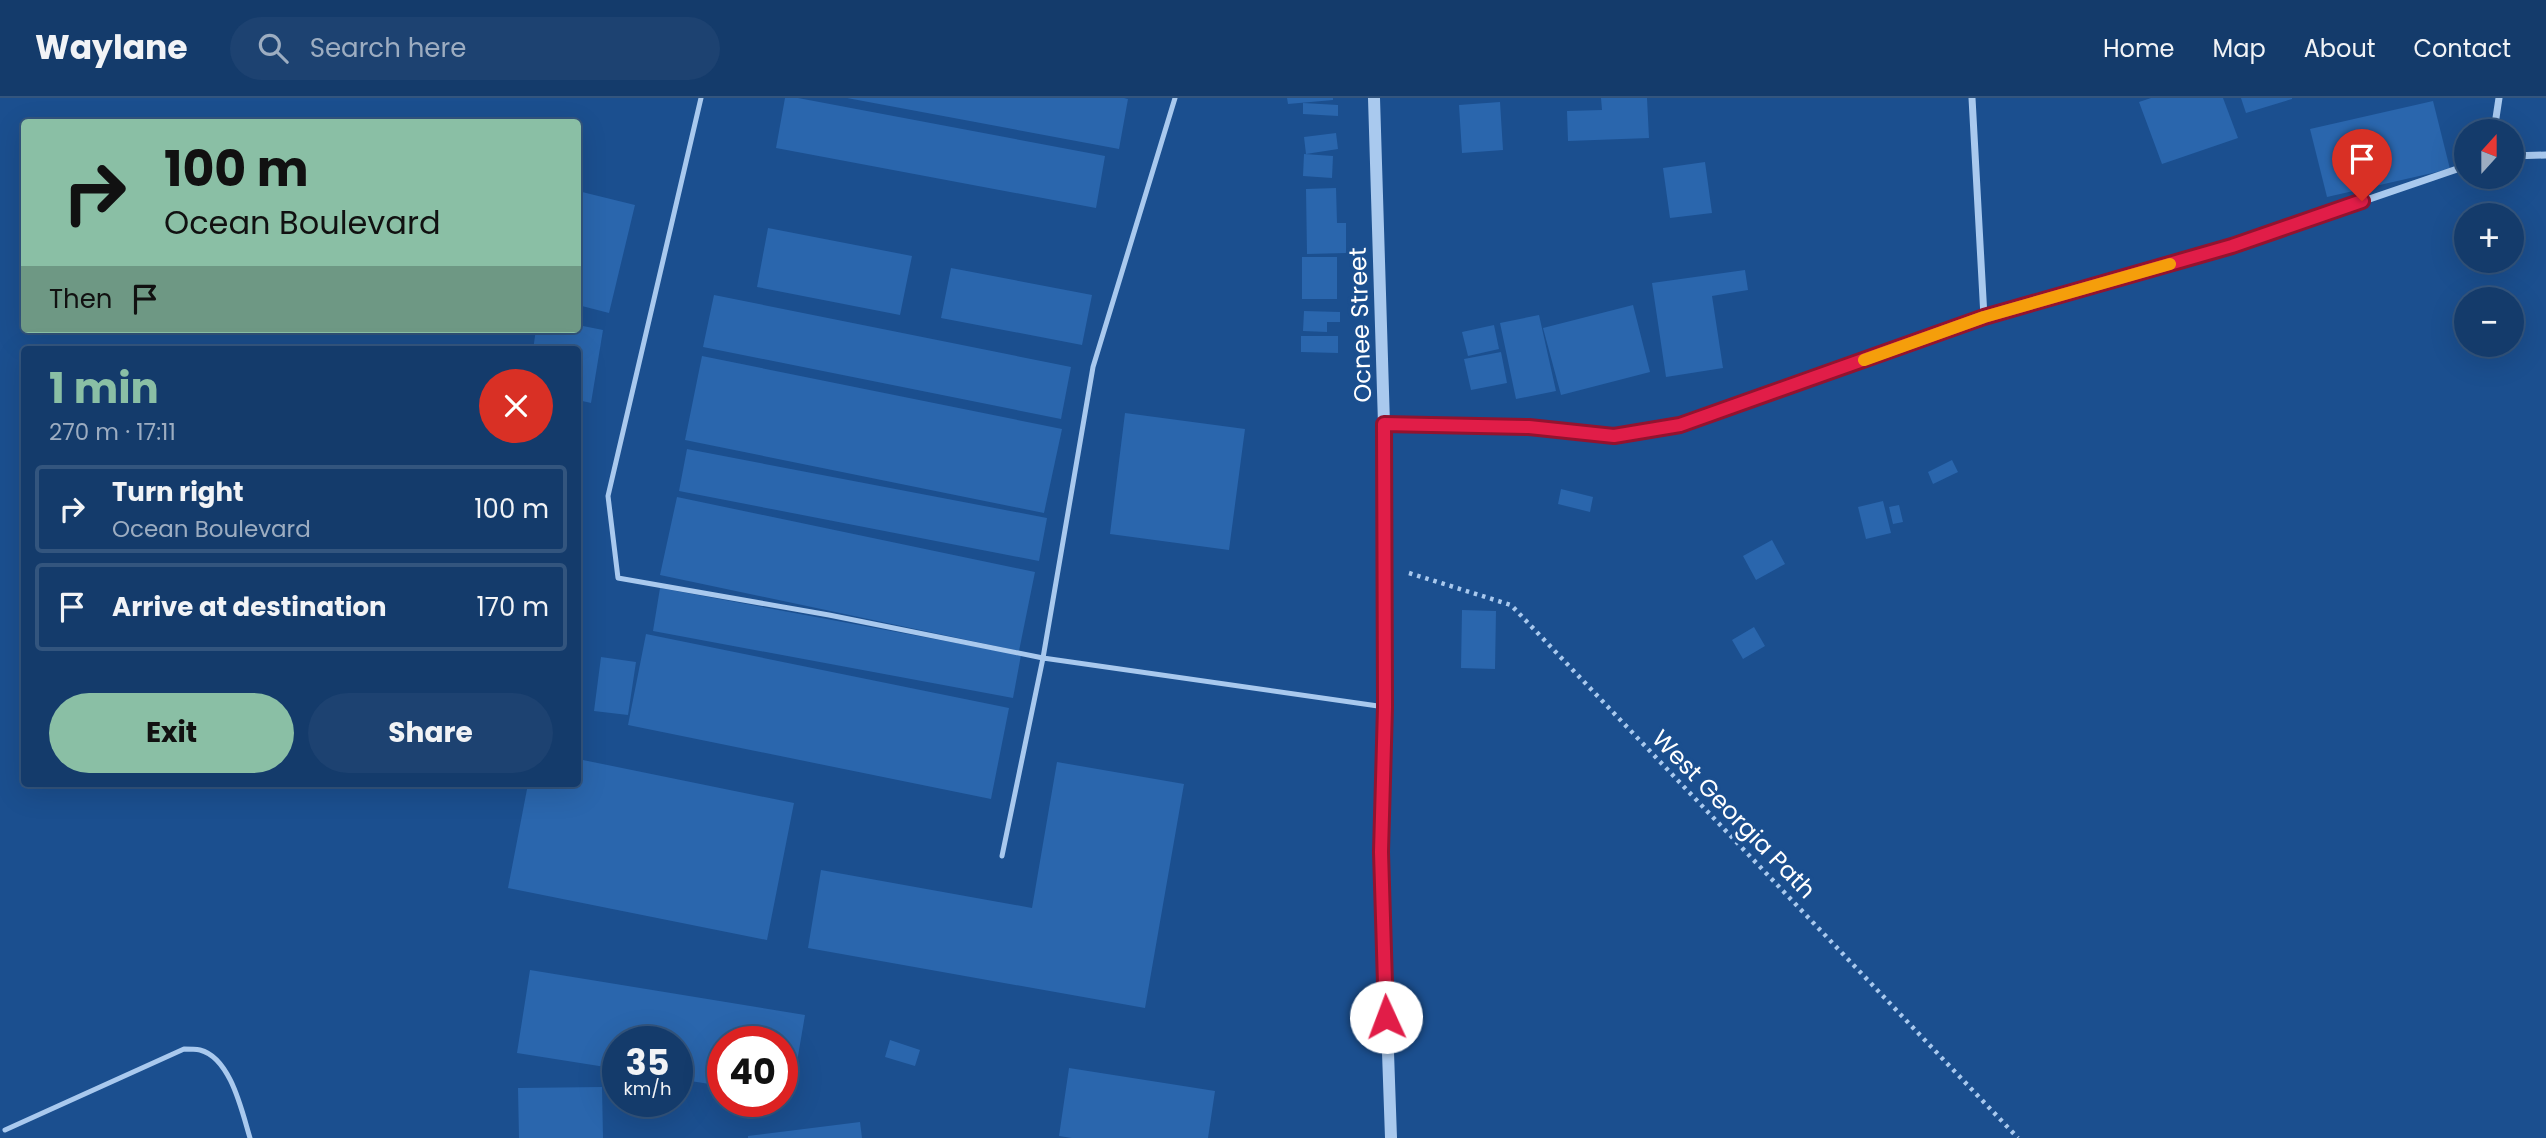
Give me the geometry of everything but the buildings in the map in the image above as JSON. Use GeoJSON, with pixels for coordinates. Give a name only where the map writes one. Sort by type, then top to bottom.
{"type":"FeatureCollection","features":[{"type":"Feature","properties":{"kind":"street","name":"Ocnee Street"},"geometry":{"type":"LineString","coordinates":[[1374,98],[1384,424],[1385,707],[1381,852],[1391,1138]]}},
{"type":"Feature","properties":{"kind":"street"},"geometry":{"type":"LineString","coordinates":[[1972,98],[1984,317]]}},
{"type":"Feature","properties":{"kind":"street"},"geometry":{"type":"LineString","coordinates":[[2496,119],[2500,98]]}},
{"type":"Feature","properties":{"kind":"street"},"geometry":{"type":"LineString","coordinates":[[2524,156],[2546,155]]}},
{"type":"Feature","properties":{"kind":"street"},"geometry":{"type":"LineString","coordinates":[[1384,424],[1529,427],[1614,436],[1680,425],[1984,317],[2232,246],[2454,170]]}},
{"type":"Feature","properties":{"kind":"lane"},"geometry":{"type":"LineString","coordinates":[[701,98],[608,496],[618,578],[829,615],[1043,658],[1385,707]]}},
{"type":"Feature","properties":{"kind":"lane"},"geometry":{"type":"LineString","coordinates":[[1002,856],[1043,658],[1093,368],[1175,98]]}},
{"type":"Feature","properties":{"kind":"lane"},"geometry":{"type":"LineString","coordinates":[[5,1130],[184,1049],[203,1050],[219,1063],[232,1083],[250,1138]]}},
{"type":"Feature","properties":{"kind":"path","name":"West Georgia Path"},"geometry":{"type":"LineString","coordinates":[[1405,572],[1511,605],[2018,1138]]}},
{"type":"Feature","properties":{"kind":"slow traffic"},"geometry":{"type":"LineString","coordinates":[[1864,360],[1984,317],[2170,264]]}},
{"type":"Feature","properties":{"kind":"route"},"geometry":{"type":"LineString","coordinates":[[1386,1017],[1381,852],[1385,707],[1384,424],[1529,427],[1614,436],[1680,425],[1984,317],[2232,246],[2362,201]]}}]}
